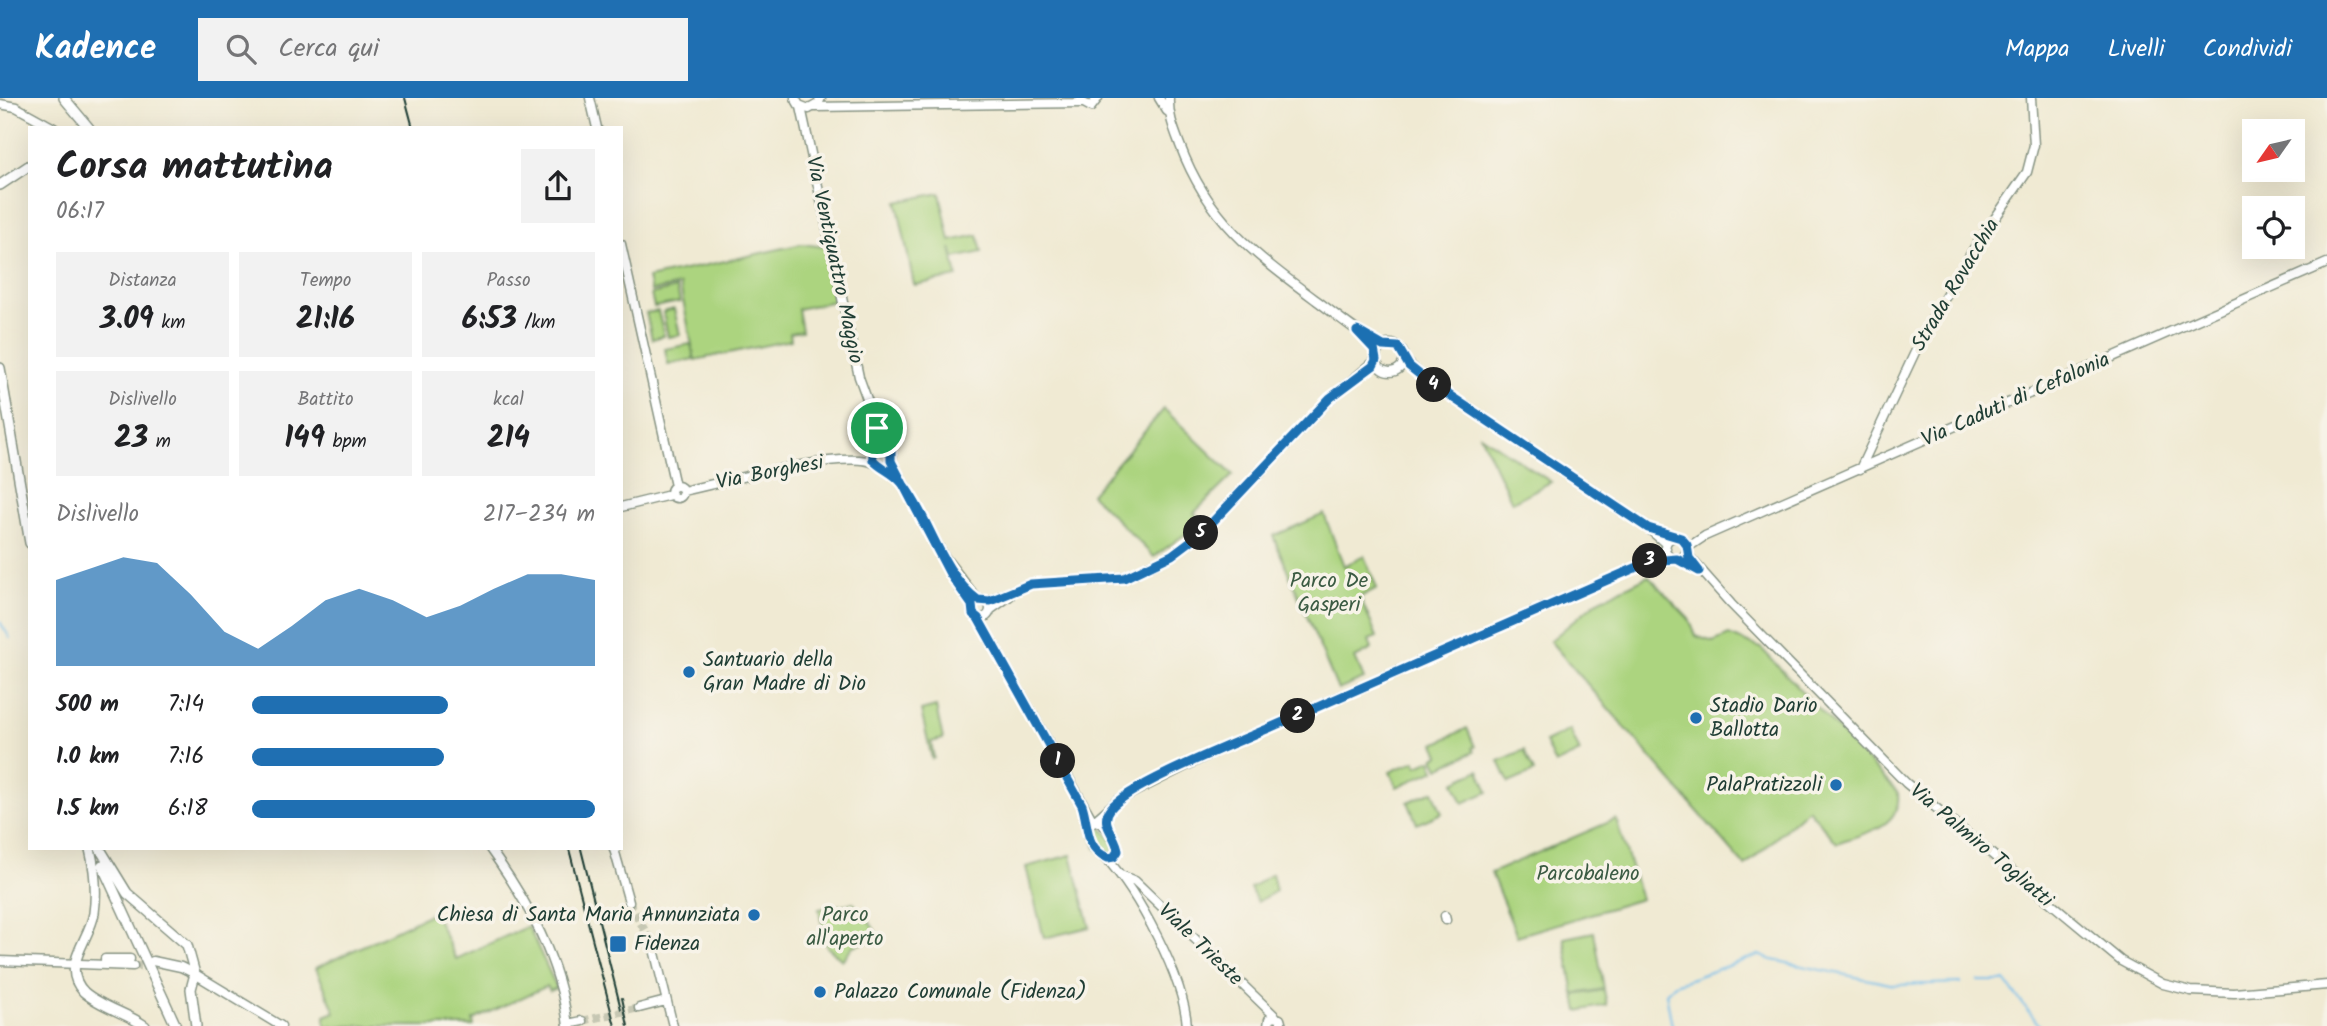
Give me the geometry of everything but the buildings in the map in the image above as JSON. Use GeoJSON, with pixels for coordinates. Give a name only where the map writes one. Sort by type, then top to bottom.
{"type":"FeatureCollection","features":[{"type":"Feature","properties":{"kind":"main road"},"geometry":{"type":"LineString","coordinates":[[64,98],[87,126]]}},
{"type":"Feature","properties":{"kind":"main road"},"geometry":{"type":"LineString","coordinates":[[0,185],[9,176],[28,166]]}},
{"type":"Feature","properties":{"kind":"main road"},"geometry":{"type":"LineString","coordinates":[[0,368],[28,531]]}},
{"type":"Feature","properties":{"kind":"main road"},"geometry":{"type":"LineString","coordinates":[[90,850],[95,873],[94,915],[85,943],[74,961],[76,980],[87,995],[145,1026]]}},
{"type":"Feature","properties":{"kind":"main road"},"geometry":{"type":"LineString","coordinates":[[98,850],[117,901],[176,1026]]}},
{"type":"Feature","properties":{"kind":"main road"},"geometry":{"type":"LineString","coordinates":[[99,850],[127,893],[187,945],[194,973],[191,989],[196,1026]]}},
{"type":"Feature","properties":{"kind":"street"},"geometry":{"type":"LineString","coordinates":[[590,98],[597,126]]}},
{"type":"Feature","properties":{"kind":"street","name":"Via Ventiquattro Maggio"},"geometry":{"type":"LineString","coordinates":[[795,98],[801,107],[807,130],[845,320],[859,377],[877,428],[880,456],[903,483],[943,555],[983,606],[986,624],[998,653]]}},
{"type":"Feature","properties":{"kind":"street"},"geometry":{"type":"LineString","coordinates":[[823,98],[829,103],[844,107]]}},
{"type":"Feature","properties":{"kind":"street","name":"Via Ventiquattro Maggio"},"geometry":{"type":"LineString","coordinates":[[807,130],[814,108],[823,98]]}},
{"type":"Feature","properties":{"kind":"street"},"geometry":{"type":"LineString","coordinates":[[1159,98],[1170,117],[1195,181],[1230,230],[1262,261],[1357,331],[1383,346],[1398,347],[1404,359],[1425,379],[1648,528],[1683,544]]}},
{"type":"Feature","properties":{"kind":"street"},"geometry":{"type":"LineString","coordinates":[[1169,98],[1170,117]]}},
{"type":"Feature","properties":{"kind":"street","name":"Strada Rovacchia"},"geometry":{"type":"LineString","coordinates":[[1860,469],[1925,331],[1973,250],[2027,172],[2034,145],[2031,98]]}},
{"type":"Feature","properties":{"kind":"street"},"geometry":{"type":"LineString","coordinates":[[801,107],[1067,103],[1079,100],[1090,107],[1099,99]]}},
{"type":"Feature","properties":{"kind":"street"},"geometry":{"type":"LineString","coordinates":[[0,106],[32,118],[42,126]]}},
{"type":"Feature","properties":{"kind":"street"},"geometry":{"type":"LineString","coordinates":[[0,106],[16,107],[50,126]]}},
{"type":"Feature","properties":{"kind":"street"},"geometry":{"type":"LineString","coordinates":[[623,252],[676,491]]}},
{"type":"Feature","properties":{"kind":"street","name":"Via Caduti di Cefalonia"},"geometry":{"type":"LineString","coordinates":[[1683,544],[2327,263]]}},
{"type":"Feature","properties":{"kind":"street"},"geometry":{"type":"LineString","coordinates":[[1357,331],[1385,372]]}},
{"type":"Feature","properties":{"kind":"street"},"geometry":{"type":"LineString","coordinates":[[978,618],[983,606],[1021,588],[1124,578],[1172,555],[1204,531],[1330,398],[1354,380],[1376,358],[1383,346]]}},
{"type":"Feature","properties":{"kind":"street"},"geometry":{"type":"LineString","coordinates":[[1398,370],[1404,359]]}},
{"type":"Feature","properties":{"kind":"street"},"geometry":{"type":"LineString","coordinates":[[1354,380],[1374,372],[1398,370],[1425,379]]}},
{"type":"Feature","properties":{"kind":"street","name":"Via Borghesi"},"geometry":{"type":"LineString","coordinates":[[623,506],[676,491],[824,461],[880,456]]}},
{"type":"Feature","properties":{"kind":"street"},"geometry":{"type":"LineString","coordinates":[[1648,528],[1674,558]]}},
{"type":"Feature","properties":{"kind":"street"},"geometry":{"type":"LineString","coordinates":[[1651,561],[1666,546],[1683,544]]}},
{"type":"Feature","properties":{"kind":"street"},"geometry":{"type":"LineString","coordinates":[[1092,823],[1118,800],[1222,748],[1651,561],[1674,558],[1683,544]]}},
{"type":"Feature","properties":{"kind":"street","name":"Via Palmiro Togliatti"},"geometry":{"type":"LineString","coordinates":[[1683,544],[1699,571],[1906,783],[2037,894],[2134,971],[2163,984],[2210,993],[2327,985]]}},
{"type":"Feature","properties":{"kind":"street","name":"Via Palmiro Togliatti"},"geometry":{"type":"LineString","coordinates":[[1674,558],[1699,571]]}},
{"type":"Feature","properties":{"kind":"street","name":"Via Ventiquattro Maggio"},"geometry":{"type":"LineString","coordinates":[[983,606],[972,612],[998,653],[1092,823],[1092,846],[1109,857]]}},
{"type":"Feature","properties":{"kind":"street"},"geometry":{"type":"LineString","coordinates":[[1109,810],[1107,827],[1117,843],[1118,851],[1109,857]]}},
{"type":"Feature","properties":{"kind":"street","name":"Via Ventiquattro Maggio"},"geometry":{"type":"LineString","coordinates":[[1092,823],[1107,827]]}},
{"type":"Feature","properties":{"kind":"street"},"geometry":{"type":"LineString","coordinates":[[491,850],[521,894],[550,955],[560,980],[568,1025],[582,1021]]}},
{"type":"Feature","properties":{"kind":"street"},"geometry":{"type":"LineString","coordinates":[[614,850],[629,902]]}},
{"type":"Feature","properties":{"kind":"street"},"geometry":{"type":"LineString","coordinates":[[1109,857],[1124,876],[1126,886]]}},
{"type":"Feature","properties":{"kind":"street"},"geometry":{"type":"LineString","coordinates":[[1109,857],[1174,971],[1184,1006],[1184,1026]]}},
{"type":"Feature","properties":{"kind":"street","name":"Viale Trieste"},"geometry":{"type":"LineString","coordinates":[[1124,876],[1135,881],[1276,1017],[1282,1026]]}},
{"type":"Feature","properties":{"kind":"street"},"geometry":{"type":"LineString","coordinates":[[653,945],[673,1026]]}},
{"type":"Feature","properties":{"kind":"street"},"geometry":{"type":"LineString","coordinates":[[0,961],[132,963]]}},
{"type":"Feature","properties":{"kind":"street"},"geometry":{"type":"LineString","coordinates":[[155,964],[194,973],[281,1026]]}},
{"type":"Feature","properties":{"kind":"street"},"geometry":{"type":"LineString","coordinates":[[639,1008],[666,1002]]}},
{"type":"Feature","properties":{"kind":"street"},"geometry":{"type":"LineString","coordinates":[[1268,1026],[1269,1020],[1276,1017]]}},
{"type":"Feature","properties":{"kind":"green space"},"geometry":{"type":"Polygon","coordinates":[[[940,193],[950,241],[978,235],[982,252],[954,258],[951,248],[957,277],[914,285],[897,202],[940,193]]]}},
{"type":"Feature","properties":{"kind":"green space"},"geometry":{"type":"Polygon","coordinates":[[[802,244],[825,247],[828,252],[834,301],[798,309],[802,331],[790,333],[791,340],[695,360],[680,285],[651,291],[648,278],[802,244]]]}},
{"type":"Feature","properties":{"kind":"green space"},"geometry":{"type":"Polygon","coordinates":[[[677,288],[680,302],[654,307],[651,294],[677,288]]]}},
{"type":"Feature","properties":{"kind":"green space"},"geometry":{"type":"Polygon","coordinates":[[[674,309],[680,335],[668,337],[663,312],[674,309]]]}},
{"type":"Feature","properties":{"kind":"green space"},"geometry":{"type":"Polygon","coordinates":[[[658,311],[664,336],[652,339],[646,313],[658,311]]]}},
{"type":"Feature","properties":{"kind":"green space"},"geometry":{"type":"Polygon","coordinates":[[[691,344],[694,359],[668,364],[665,349],[691,344]]]}},
{"type":"Feature","properties":{"kind":"green space"},"geometry":{"type":"Polygon","coordinates":[[[1164,409],[1233,475],[1194,513],[1203,521],[1154,557],[1091,494],[1164,409]]]}},
{"type":"Feature","properties":{"kind":"green space"},"geometry":{"type":"Polygon","coordinates":[[[1480,435],[1551,482],[1512,502],[1480,435]]]}},
{"type":"Feature","properties":{"kind":"green space","name":"Parco De Gasperi"},"geometry":{"type":"Polygon","coordinates":[[[1324,514],[1344,566],[1364,556],[1377,588],[1360,597],[1377,637],[1369,640],[1372,649],[1355,658],[1364,679],[1338,690],[1273,536],[1324,514]]]}},
{"type":"Feature","properties":{"kind":"green space"},"geometry":{"type":"Polygon","coordinates":[[[1648,576],[1689,619],[1696,636],[1713,642],[1729,635],[1761,648],[1898,793],[1898,805],[1887,822],[1869,832],[1837,843],[1808,809],[1745,866],[1550,641],[1596,602],[1648,576]]]}},
{"type":"Feature","properties":{"kind":"green space"},"geometry":{"type":"Polygon","coordinates":[[[936,707],[943,739],[931,742],[932,759],[921,711],[936,707]]]}},
{"type":"Feature","properties":{"kind":"green space"},"geometry":{"type":"Polygon","coordinates":[[[1467,728],[1475,747],[1472,748],[1474,752],[1439,768],[1434,758],[1440,755],[1435,744],[1467,728]]]}},
{"type":"Feature","properties":{"kind":"green space"},"geometry":{"type":"Polygon","coordinates":[[[1570,730],[1580,752],[1555,764],[1545,742],[1570,730]]]}},
{"type":"Feature","properties":{"kind":"green space"},"geometry":{"type":"Polygon","coordinates":[[[1524,750],[1534,772],[1509,783],[1499,761],[1524,750]]]}},
{"type":"Feature","properties":{"kind":"green space"},"geometry":{"type":"Polygon","coordinates":[[[1431,760],[1435,770],[1397,787],[1390,772],[1415,761],[1418,766],[1431,760]]]}},
{"type":"Feature","properties":{"kind":"green space"},"geometry":{"type":"Polygon","coordinates":[[[1479,770],[1488,792],[1463,803],[1454,782],[1479,770]]]}},
{"type":"Feature","properties":{"kind":"green space"},"geometry":{"type":"Polygon","coordinates":[[[1433,791],[1442,813],[1417,824],[1408,802],[1433,791]]]}},
{"type":"Feature","properties":{"kind":"green space","name":"Parcobaleno"},"geometry":{"type":"Polygon","coordinates":[[[1616,819],[1641,899],[1517,936],[1491,873],[1616,819]]]}},
{"type":"Feature","properties":{"kind":"green space"},"geometry":{"type":"Polygon","coordinates":[[[1096,824],[1112,840],[1113,854],[1108,855],[1096,848],[1091,826],[1096,824]]]}},
{"type":"Feature","properties":{"kind":"green space"},"geometry":{"type":"Polygon","coordinates":[[[1071,855],[1090,927],[1044,938],[1026,867],[1071,855]]]}},
{"type":"Feature","properties":{"kind":"green space"},"geometry":{"type":"Polygon","coordinates":[[[1272,874],[1276,891],[1257,902],[1250,888],[1272,874]]]}},
{"type":"Feature","properties":{"kind":"green space","name":"Parco all'aperto"},"geometry":{"type":"Polygon","coordinates":[[[853,903],[862,911],[880,938],[853,946],[842,960],[827,947],[819,909],[853,903]]]}},
{"type":"Feature","properties":{"kind":"green space"},"geometry":{"type":"Polygon","coordinates":[[[434,912],[456,959],[528,926],[557,988],[550,991],[547,986],[473,1020],[474,1026],[325,1026],[325,1016],[335,1012],[316,968],[434,912]]]}},
{"type":"Feature","properties":{"kind":"green space"},"geometry":{"type":"Polygon","coordinates":[[[1594,932],[1604,989],[1574,994],[1564,938],[1594,932]]]}},
{"type":"Feature","properties":{"kind":"green space"},"geometry":{"type":"Polygon","coordinates":[[[1604,990],[1607,1005],[1578,1011],[1575,995],[1604,990]]]}},
{"type":"Feature","properties":{"kind":"waterway"},"geometry":{"type":"LineString","coordinates":[[0,622],[10,638]]}},
{"type":"Feature","properties":{"kind":"waterway"},"geometry":{"type":"LineString","coordinates":[[1672,1026],[1666,993],[1675,984],[1759,955],[1895,985],[1961,983]]}},
{"type":"Feature","properties":{"kind":"waterway"},"geometry":{"type":"LineString","coordinates":[[1978,981],[2005,981],[2040,1026]]}},
{"type":"Feature","properties":{"kind":"tunnel"},"geometry":{"type":"LineString","coordinates":[[629,902],[653,945]]}},
{"type":"Feature","properties":{"kind":"tunnel"},"geometry":{"type":"LineString","coordinates":[[133,966],[156,967]]}},
{"type":"Feature","properties":{"kind":"tunnel"},"geometry":{"type":"LineString","coordinates":[[582,1021],[639,1008]]}},
{"type":"Feature","properties":{"kind":"railway"},"geometry":{"type":"LineString","coordinates":[[405,98],[412,126]]}},
{"type":"Feature","properties":{"kind":"railway"},"geometry":{"type":"LineString","coordinates":[[569,850],[615,1026]]}},
{"type":"Feature","properties":{"kind":"railway"},"geometry":{"type":"LineString","coordinates":[[581,850],[621,1009]]}},
{"type":"Feature","properties":{"kind":"railway"},"geometry":{"type":"LineString","coordinates":[[622,998],[628,1026]]}},
{"type":"Feature","properties":{"kind":"place","name":"Santuario della Gran Madre di Dio"},"geometry":{"type":"Point","coordinates":[689,672]}},
{"type":"Feature","properties":{"kind":"place","name":"Stadio Dario Ballotta"},"geometry":{"type":"Point","coordinates":[1696,718]}},
{"type":"Feature","properties":{"kind":"place","name":"PalaPratizzoli"},"geometry":{"type":"Point","coordinates":[1836,785]}},
{"type":"Feature","properties":{"kind":"place","name":"Chiesa di Santa Maria Annunziata"},"geometry":{"type":"Point","coordinates":[754,915]}},
{"type":"Feature","properties":{"kind":"place","name":"Fidenza"},"geometry":{"type":"Point","coordinates":[618,944]}},
{"type":"Feature","properties":{"kind":"place","name":"Palazzo Comunale (Fidenza)"},"geometry":{"type":"Point","coordinates":[820,992]}},
{"type":"Feature","properties":{"kind":"route"},"geometry":{"type":"LineString","coordinates":[[877,428],[878,442],[872,454],[874,463],[891,470],[903,483],[943,555],[978,600],[990,601],[1031,584],[1124,578],[1172,555],[1204,531],[1330,398],[1373,366],[1376,360],[1374,349],[1357,331],[1383,346],[1390,344],[1398,347],[1409,366],[1425,379],[1648,528],[1681,538],[1687,545],[1686,553],[1699,571],[1677,559],[1651,561],[1228,746],[1136,790],[1118,800],[1107,814],[1107,827],[1117,843],[1118,851],[1114,857],[1105,858],[1092,846],[1082,805],[1028,705],[978,618],[973,614],[972,605],[950,574],[943,555],[891,461],[890,449],[884,446],[877,428]]}}]}
